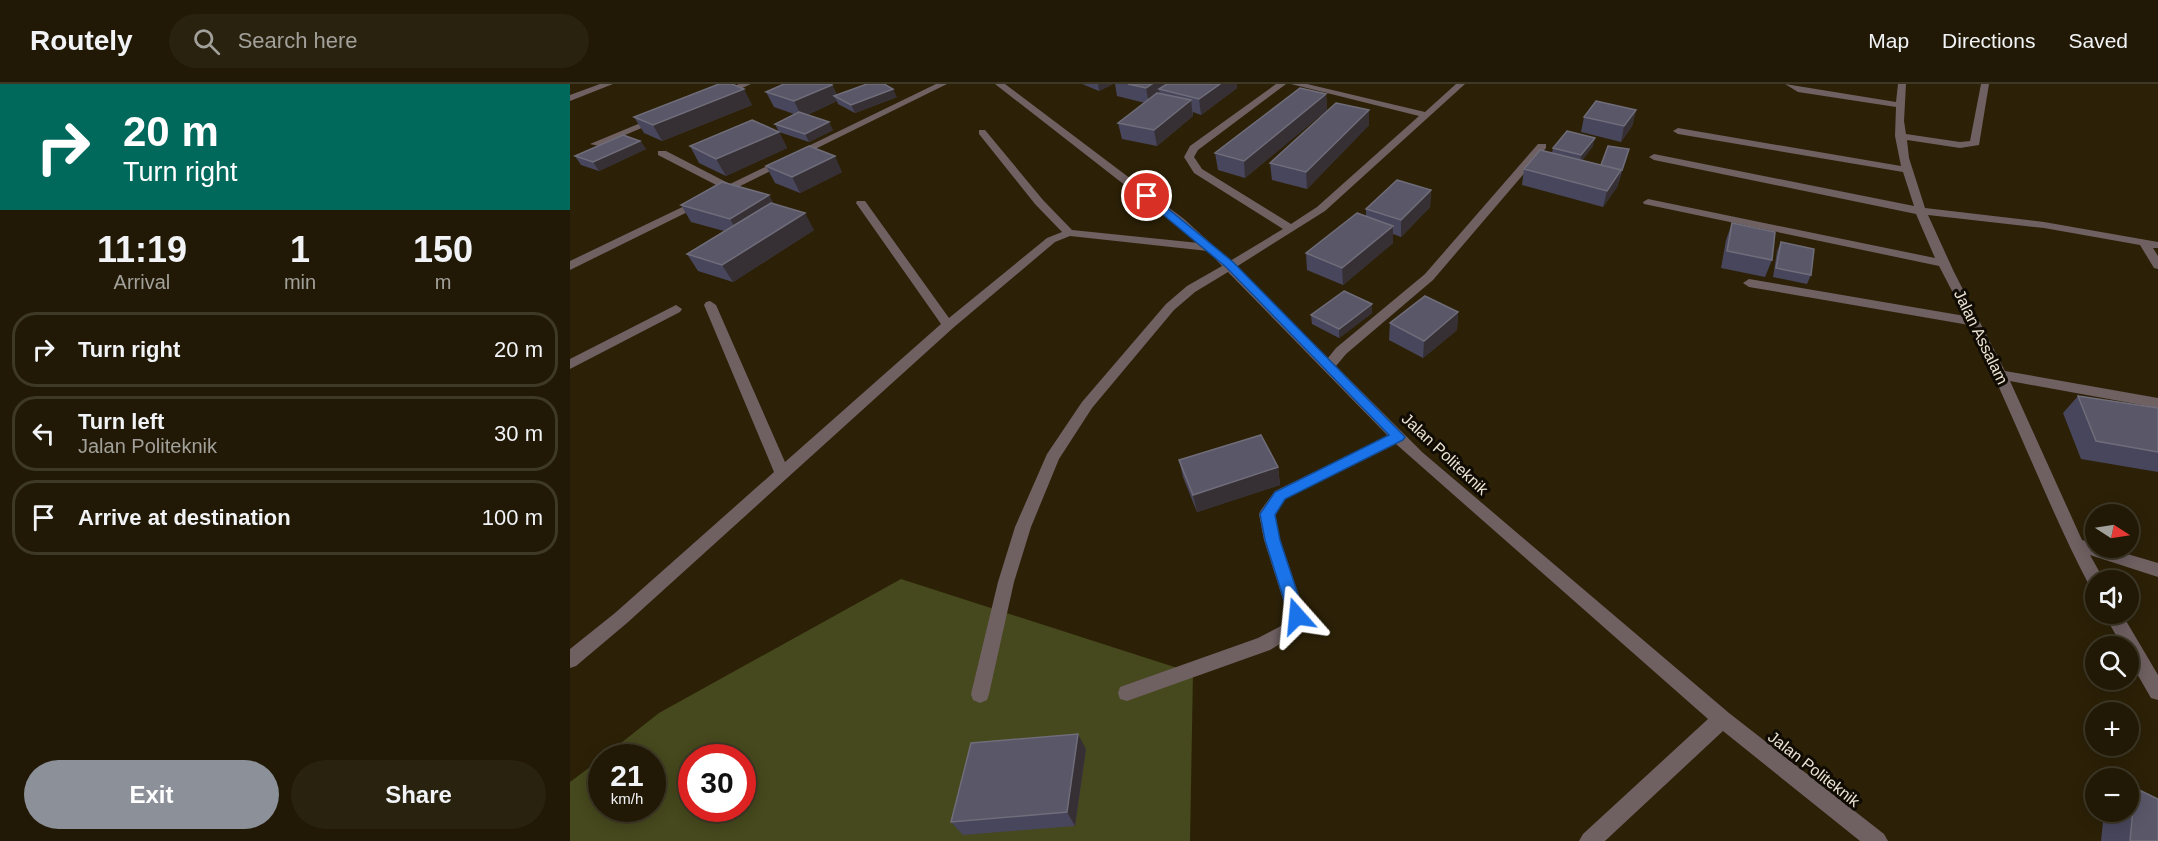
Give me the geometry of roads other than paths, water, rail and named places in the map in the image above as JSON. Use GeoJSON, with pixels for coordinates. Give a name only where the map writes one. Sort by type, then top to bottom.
{"type":"FeatureCollection","features":[{"type":"Feature","properties":{"kind":"street"},"geometry":{"type":"LineString","coordinates":[[570,98],[609,84]]}},
{"type":"Feature","properties":{"kind":"street"},"geometry":{"type":"LineString","coordinates":[[714,97],[747,84]]}},
{"type":"Feature","properties":{"kind":"street"},"geometry":{"type":"LineString","coordinates":[[570,266],[943,84]]}},
{"type":"Feature","properties":{"kind":"street","name":"Jalan Politeknik"},"geometry":{"type":"LineString","coordinates":[[999,84],[1180,221],[1230,264],[1398,437],[1533,558],[1722,719],[1877,841]]}},
{"type":"Feature","properties":{"kind":"street"},"geometry":{"type":"LineString","coordinates":[[1282,84],[1194,148],[1189,157],[1198,171],[1291,230]]}},
{"type":"Feature","properties":{"kind":"street"},"geometry":{"type":"LineString","coordinates":[[1296,84],[1427,115]]}},
{"type":"Feature","properties":{"kind":"street"},"geometry":{"type":"LineString","coordinates":[[980,694],[1006,582],[1023,527],[1052,458],[1087,405],[1152,325],[1191,289],[1291,230],[1344,189],[1461,84]]}},
{"type":"Feature","properties":{"kind":"street"},"geometry":{"type":"LineString","coordinates":[[1789,84],[1798,89],[1898,105]]}},
{"type":"Feature","properties":{"kind":"street","name":"Jalan Assalam"},"geometry":{"type":"LineString","coordinates":[[1902,84],[1898,105],[1900,136],[1920,211],[1944,264],[2001,375],[2075,544],[2089,570]]}},
{"type":"Feature","properties":{"kind":"street"},"geometry":{"type":"LineString","coordinates":[[1900,136],[1960,145],[1975,143],[1985,84]]}},
{"type":"Feature","properties":{"kind":"street"},"geometry":{"type":"LineString","coordinates":[[595,144],[671,114]]}},
{"type":"Feature","properties":{"kind":"street"},"geometry":{"type":"LineString","coordinates":[[1678,131],[1909,170]]}},
{"type":"Feature","properties":{"kind":"street"},"geometry":{"type":"LineString","coordinates":[[982,132],[1069,234]]}},
{"type":"Feature","properties":{"kind":"street"},"geometry":{"type":"LineString","coordinates":[[1328,366],[1341,351],[1429,277],[1542,146]]}},
{"type":"Feature","properties":{"kind":"street"},"geometry":{"type":"LineString","coordinates":[[662,153],[728,187]]}},
{"type":"Feature","properties":{"kind":"street"},"geometry":{"type":"LineString","coordinates":[[1654,157],[1920,211],[2044,225],[2158,245]]}},
{"type":"Feature","properties":{"kind":"street"},"geometry":{"type":"LineString","coordinates":[[1648,202],[1944,264]]}},
{"type":"Feature","properties":{"kind":"street"},"geometry":{"type":"LineString","coordinates":[[861,203],[948,325]]}},
{"type":"Feature","properties":{"kind":"street"},"geometry":{"type":"LineString","coordinates":[[570,660],[621,618],[948,325],[1045,244],[1058,236],[1069,234],[1211,248]]}},
{"type":"Feature","properties":{"kind":"street"},"geometry":{"type":"LineString","coordinates":[[2144,243],[2158,265]]}},
{"type":"Feature","properties":{"kind":"street"},"geometry":{"type":"LineString","coordinates":[[1749,282],[1974,322]]}},
{"type":"Feature","properties":{"kind":"street"},"geometry":{"type":"LineString","coordinates":[[710,305],[782,474]]}},
{"type":"Feature","properties":{"kind":"street"},"geometry":{"type":"LineString","coordinates":[[570,365],[676,309]]}},
{"type":"Feature","properties":{"kind":"street"},"geometry":{"type":"LineString","coordinates":[[2001,375],[2158,403]]}},
{"type":"Feature","properties":{"kind":"street"},"geometry":{"type":"LineString","coordinates":[[1127,693],[1264,644],[1287,631],[1297,616],[1272,540],[1268,514],[1280,495],[1398,437]]}},
{"type":"Feature","properties":{"kind":"street"},"geometry":{"type":"LineString","coordinates":[[2075,544],[2158,570]]}},
{"type":"Feature","properties":{"kind":"street"},"geometry":{"type":"LineString","coordinates":[[2119,624],[2158,692]]}},
{"type":"Feature","properties":{"kind":"street"},"geometry":{"type":"LineString","coordinates":[[1590,841],[1722,719]]}}]}
